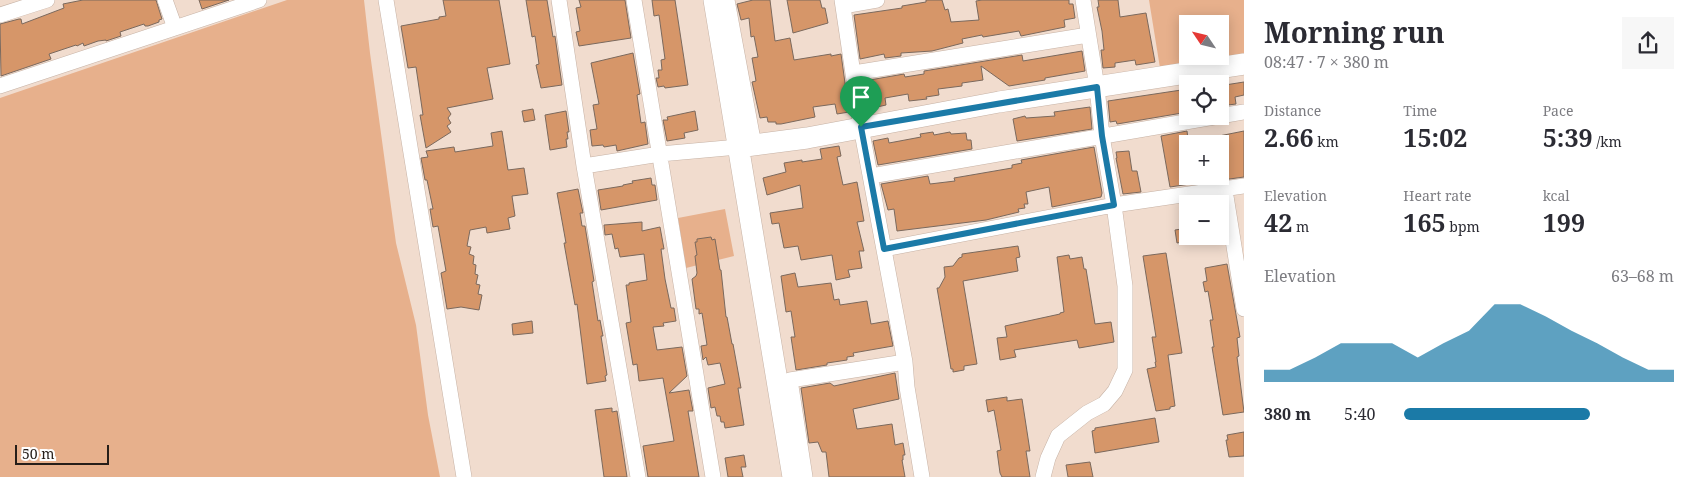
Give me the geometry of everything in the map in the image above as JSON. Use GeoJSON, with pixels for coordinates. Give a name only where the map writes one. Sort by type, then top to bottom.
{"type":"FeatureCollection","features":[{"type":"Feature","properties":{"kind":"street"},"geometry":{"type":"LineString","coordinates":[[0,15],[24,4],[47,0]]}},
{"type":"Feature","properties":{"kind":"street"},"geometry":{"type":"LineString","coordinates":[[165,0],[175,28]]}},
{"type":"Feature","properties":{"kind":"street"},"geometry":{"type":"LineString","coordinates":[[0,86],[259,0]]}},
{"type":"Feature","properties":{"kind":"street"},"geometry":{"type":"LineString","coordinates":[[386,0],[464,477]]}},
{"type":"Feature","properties":{"kind":"street"},"geometry":{"type":"LineString","coordinates":[[559,0],[584,166],[638,477]]}},
{"type":"Feature","properties":{"kind":"street"},"geometry":{"type":"LineString","coordinates":[[634,0],[713,477]]}},
{"type":"Feature","properties":{"kind":"street"},"geometry":{"type":"LineString","coordinates":[[714,0],[746,146]]}},
{"type":"Feature","properties":{"kind":"street"},"geometry":{"type":"LineString","coordinates":[[727,0],[793,477]]}},
{"type":"Feature","properties":{"kind":"street"},"geometry":{"type":"LineString","coordinates":[[877,0],[843,3],[861,127],[905,362],[907,388],[922,477]]}},
{"type":"Feature","properties":{"kind":"street"},"geometry":{"type":"LineString","coordinates":[[1043,477],[1048,458],[1058,436],[1081,417],[1104,404],[1115,391],[1125,370],[1124,286],[1114,205],[1102,136],[1097,87],[1083,0]]}},
{"type":"Feature","properties":{"kind":"street"},"geometry":{"type":"LineString","coordinates":[[854,74],[1088,35]]}},
{"type":"Feature","properties":{"kind":"street"},"geometry":{"type":"LineString","coordinates":[[584,166],[660,154],[807,138],[1097,87],[1244,64]]}},
{"type":"Feature","properties":{"kind":"street"},"geometry":{"type":"LineString","coordinates":[[1229,114],[1244,112]]}},
{"type":"Feature","properties":{"kind":"street"},"geometry":{"type":"LineString","coordinates":[[871,176],[1179,123]]}},
{"type":"Feature","properties":{"kind":"street"},"geometry":{"type":"LineString","coordinates":[[884,249],[1114,205],[1244,186]]}},
{"type":"Feature","properties":{"kind":"street"},"geometry":{"type":"LineString","coordinates":[[1225,190],[1244,309]]}},
{"type":"Feature","properties":{"kind":"street"},"geometry":{"type":"LineString","coordinates":[[805,477],[790,380],[905,362]]}},
{"type":"Feature","properties":{"kind":"shaded area"},"geometry":{"type":"Polygon","coordinates":[[[287,0],[364,0],[396,243],[416,325],[428,415],[440,477],[0,477],[0,98],[287,0]]]}},
{"type":"Feature","properties":{"kind":"shaded area"},"geometry":{"type":"Polygon","coordinates":[[[1149,0],[1244,0],[1244,54],[1229,56],[1229,15],[1179,15],[1179,65],[1160,68],[1149,0]]]}},
{"type":"Feature","properties":{"kind":"shaded area"},"geometry":{"type":"Polygon","coordinates":[[[725,209],[734,256],[686,268],[678,218],[725,209]]]}},
{"type":"Feature","properties":{"kind":"building"},"geometry":{"type":"Polygon","coordinates":[[[83,0],[156,0],[162,19],[148,26],[144,24],[120,32],[121,36],[106,41],[98,41],[84,46],[83,43],[49,54],[51,59],[1,76],[0,24],[21,19],[22,24],[64,8],[63,4],[83,0]]]}},
{"type":"Feature","properties":{"kind":"building"},"geometry":{"type":"Polygon","coordinates":[[[199,0],[229,0],[202,9],[199,0]]]}},
{"type":"Feature","properties":{"kind":"building"},"geometry":{"type":"Polygon","coordinates":[[[443,0],[499,0],[510,64],[487,68],[493,99],[447,108],[451,114],[448,118],[451,123],[447,126],[451,132],[426,148],[420,115],[423,115],[416,67],[408,68],[401,26],[446,16],[443,0]]]}},
{"type":"Feature","properties":{"kind":"building"},"geometry":{"type":"Polygon","coordinates":[[[526,0],[547,0],[553,37],[555,36],[562,85],[541,88],[536,65],[539,64],[535,36],[532,37],[526,0]]]}},
{"type":"Feature","properties":{"kind":"building"},"geometry":{"type":"Polygon","coordinates":[[[579,0],[625,0],[631,38],[579,46],[576,32],[580,31],[576,8],[581,7],[579,0]]]}},
{"type":"Feature","properties":{"kind":"building"},"geometry":{"type":"Polygon","coordinates":[[[652,0],[675,0],[688,85],[658,87],[656,78],[659,78],[658,70],[662,70],[661,60],[665,59],[659,15],[654,16],[652,0]]]}},
{"type":"Feature","properties":{"kind":"building"},"geometry":{"type":"Polygon","coordinates":[[[753,0],[770,0],[775,41],[790,38],[794,60],[841,54],[849,112],[837,114],[835,104],[813,107],[815,117],[781,124],[768,122],[767,117],[760,118],[752,82],[756,81],[752,58],[758,57],[754,36],[751,37],[749,18],[741,20],[737,4],[753,0]]]}},
{"type":"Feature","properties":{"kind":"building"},"geometry":{"type":"Polygon","coordinates":[[[787,0],[820,0],[822,8],[825,8],[828,23],[793,33],[787,0]]]}},
{"type":"Feature","properties":{"kind":"building"},"geometry":{"type":"Polygon","coordinates":[[[926,0],[942,0],[945,10],[948,9],[951,22],[979,20],[976,1],[982,0],[1069,0],[1069,4],[1073,4],[1075,18],[1064,20],[1065,27],[1021,36],[1019,31],[983,37],[982,35],[962,39],[963,43],[932,51],[901,53],[901,56],[885,58],[884,54],[860,59],[854,15],[902,8],[902,6],[926,2],[926,0]]]}},
{"type":"Feature","properties":{"kind":"building"},"geometry":{"type":"Polygon","coordinates":[[[1098,0],[1118,0],[1120,17],[1146,13],[1155,62],[1136,65],[1135,60],[1115,63],[1115,67],[1103,68],[1101,50],[1104,50],[1097,7],[1099,7],[1098,0]]]}},
{"type":"Feature","properties":{"kind":"building"},"geometry":{"type":"Polygon","coordinates":[[[1082,51],[1085,71],[1009,86],[981,66],[983,80],[962,83],[962,86],[938,89],[939,95],[926,97],[927,99],[909,101],[908,94],[885,98],[886,105],[868,109],[864,81],[904,74],[905,77],[924,74],[924,71],[1022,55],[1023,61],[1082,51]]]}},
{"type":"Feature","properties":{"kind":"building"},"geometry":{"type":"Polygon","coordinates":[[[633,53],[640,94],[637,95],[641,123],[645,122],[648,144],[617,151],[616,145],[592,146],[590,130],[597,129],[593,105],[599,104],[591,63],[633,53]]]}},
{"type":"Feature","properties":{"kind":"building"},"geometry":{"type":"Polygon","coordinates":[[[1244,82],[1244,95],[1235,97],[1236,104],[1229,105],[1229,84],[1244,82]]]}},
{"type":"Feature","properties":{"kind":"building"},"geometry":{"type":"Polygon","coordinates":[[[1179,90],[1179,114],[1117,124],[1116,121],[1110,122],[1108,101],[1179,90]]]}},
{"type":"Feature","properties":{"kind":"building"},"geometry":{"type":"Polygon","coordinates":[[[1090,107],[1092,129],[1017,141],[1013,119],[1025,116],[1026,118],[1055,116],[1054,112],[1090,107]]]}},
{"type":"Feature","properties":{"kind":"building"},"geometry":{"type":"Polygon","coordinates":[[[533,109],[535,120],[524,122],[522,111],[533,109]]]}},
{"type":"Feature","properties":{"kind":"building"},"geometry":{"type":"Polygon","coordinates":[[[566,111],[569,132],[567,132],[568,139],[566,139],[567,147],[550,150],[545,115],[566,111]]]}},
{"type":"Feature","properties":{"kind":"building"},"geometry":{"type":"Polygon","coordinates":[[[695,111],[698,130],[684,133],[685,138],[667,141],[663,120],[668,120],[667,117],[695,111]]]}},
{"type":"Feature","properties":{"kind":"building"},"geometry":{"type":"Polygon","coordinates":[[[502,131],[508,170],[524,168],[528,194],[512,196],[515,216],[508,218],[510,229],[487,233],[486,227],[470,230],[467,246],[471,247],[469,254],[474,256],[475,274],[478,275],[476,284],[480,285],[478,294],[482,295],[479,310],[461,307],[447,309],[441,273],[446,271],[438,226],[433,227],[430,209],[433,209],[421,158],[428,157],[426,151],[454,147],[455,152],[493,146],[491,133],[502,131]]]}},
{"type":"Feature","properties":{"kind":"building"},"geometry":{"type":"Polygon","coordinates":[[[1187,131],[1188,135],[1179,135],[1179,185],[1183,185],[1170,187],[1161,136],[1187,131]]]}},
{"type":"Feature","properties":{"kind":"building"},"geometry":{"type":"Polygon","coordinates":[[[1244,131],[1244,177],[1229,179],[1229,135],[1224,135],[1244,131]]]}},
{"type":"Feature","properties":{"kind":"building"},"geometry":{"type":"Polygon","coordinates":[[[933,132],[934,135],[950,132],[951,134],[966,133],[967,140],[971,140],[972,149],[878,165],[873,141],[888,138],[889,143],[921,137],[920,134],[933,132]]]}},
{"type":"Feature","properties":{"kind":"building"},"geometry":{"type":"Polygon","coordinates":[[[839,146],[841,156],[837,157],[843,185],[857,182],[864,221],[857,222],[864,251],[859,251],[862,268],[848,270],[850,277],[836,280],[832,255],[801,260],[798,246],[784,248],[779,223],[772,224],[770,213],[803,208],[800,185],[767,195],[763,178],[786,172],[784,163],[822,159],[820,149],[839,146]]]}},
{"type":"Feature","properties":{"kind":"building"},"geometry":{"type":"Polygon","coordinates":[[[1094,147],[1102,193],[1101,197],[1052,207],[1049,187],[1026,192],[1028,204],[1024,204],[1025,208],[1018,209],[1019,212],[986,220],[897,231],[894,209],[888,210],[881,184],[928,176],[930,184],[955,181],[954,178],[1012,168],[1012,165],[1022,163],[1021,160],[1094,147]]]}},
{"type":"Feature","properties":{"kind":"building"},"geometry":{"type":"Polygon","coordinates":[[[1129,151],[1132,171],[1137,171],[1141,192],[1123,194],[1116,152],[1129,151]]]}},
{"type":"Feature","properties":{"kind":"building"},"geometry":{"type":"Polygon","coordinates":[[[651,178],[652,185],[655,185],[657,200],[601,210],[598,190],[623,186],[633,183],[632,181],[651,178]]]}},
{"type":"Feature","properties":{"kind":"building"},"geometry":{"type":"Polygon","coordinates":[[[578,189],[583,213],[580,213],[582,226],[585,226],[594,281],[592,282],[598,321],[600,320],[603,336],[601,336],[607,375],[605,376],[606,381],[587,384],[577,304],[575,305],[557,193],[578,189]]]}},
{"type":"Feature","properties":{"kind":"building"},"geometry":{"type":"Polygon","coordinates":[[[642,222],[642,231],[660,227],[664,249],[661,249],[665,279],[671,308],[674,308],[676,321],[663,323],[664,326],[653,327],[657,350],[682,347],[687,376],[669,393],[689,390],[693,411],[688,411],[699,477],[648,477],[643,446],[674,441],[663,378],[639,381],[637,364],[633,365],[626,323],[631,322],[626,285],[647,280],[644,254],[620,257],[618,248],[615,249],[612,234],[605,235],[604,225],[642,222]]]}},
{"type":"Feature","properties":{"kind":"building"},"geometry":{"type":"Polygon","coordinates":[[[1179,229],[1179,243],[1177,243],[1175,230],[1179,229]]]}},
{"type":"Feature","properties":{"kind":"building"},"geometry":{"type":"Polygon","coordinates":[[[711,237],[712,240],[715,239],[721,270],[726,317],[741,388],[738,388],[744,425],[725,428],[720,416],[717,416],[715,407],[711,408],[708,388],[725,384],[720,363],[708,365],[706,357],[703,360],[701,346],[707,345],[702,313],[699,314],[699,309],[696,309],[692,279],[697,273],[695,242],[697,242],[697,239],[711,237]]]}},
{"type":"Feature","properties":{"kind":"building"},"geometry":{"type":"Polygon","coordinates":[[[1018,246],[1020,257],[1016,258],[1018,271],[963,281],[977,364],[964,366],[964,370],[953,372],[937,288],[939,288],[945,277],[944,267],[953,266],[962,257],[962,254],[1018,246]]]}},
{"type":"Feature","properties":{"kind":"building"},"geometry":{"type":"Polygon","coordinates":[[[1166,253],[1182,353],[1168,355],[1175,406],[1170,407],[1170,409],[1156,411],[1147,369],[1156,367],[1152,337],[1156,337],[1143,256],[1166,253]]]}},
{"type":"Feature","properties":{"kind":"building"},"geometry":{"type":"Polygon","coordinates":[[[1069,255],[1070,259],[1082,257],[1084,269],[1086,269],[1095,324],[1111,322],[1114,342],[1079,348],[1077,340],[1014,350],[1016,357],[1000,360],[997,338],[1007,337],[1005,326],[1064,312],[1057,257],[1069,255]]]}},
{"type":"Feature","properties":{"kind":"building"},"geometry":{"type":"Polygon","coordinates":[[[1227,264],[1240,337],[1237,338],[1239,356],[1237,357],[1244,412],[1223,415],[1212,347],[1214,347],[1210,320],[1213,320],[1208,291],[1205,292],[1203,282],[1207,281],[1205,268],[1227,264]]]}},
{"type":"Feature","properties":{"kind":"building"},"geometry":{"type":"Polygon","coordinates":[[[795,273],[798,287],[831,283],[834,300],[839,299],[840,305],[867,301],[871,324],[888,321],[893,346],[853,353],[854,356],[847,357],[847,360],[796,370],[791,337],[795,337],[791,311],[786,312],[781,276],[795,273]]]}},
{"type":"Feature","properties":{"kind":"building"},"geometry":{"type":"Polygon","coordinates":[[[532,321],[533,333],[513,335],[512,324],[532,321]]]}},
{"type":"Feature","properties":{"kind":"building"},"geometry":{"type":"Polygon","coordinates":[[[895,373],[899,399],[853,409],[857,429],[892,424],[895,445],[903,443],[905,455],[903,455],[902,460],[905,477],[829,477],[826,452],[822,452],[818,442],[809,443],[801,388],[830,383],[834,386],[895,373]]]}},
{"type":"Feature","properties":{"kind":"building"},"geometry":{"type":"Polygon","coordinates":[[[1007,397],[1007,401],[1022,399],[1030,451],[1026,451],[1030,477],[1002,477],[1000,473],[997,451],[1001,450],[994,410],[988,412],[986,400],[1007,397]]]}},
{"type":"Feature","properties":{"kind":"building"},"geometry":{"type":"Polygon","coordinates":[[[612,408],[612,412],[617,411],[627,477],[604,477],[595,410],[612,408]]]}},
{"type":"Feature","properties":{"kind":"building"},"geometry":{"type":"Polygon","coordinates":[[[1155,418],[1159,442],[1095,453],[1092,431],[1095,428],[1155,418]]]}},
{"type":"Feature","properties":{"kind":"building"},"geometry":{"type":"Polygon","coordinates":[[[1244,432],[1244,456],[1229,457],[1227,435],[1244,432]]]}},
{"type":"Feature","properties":{"kind":"building"},"geometry":{"type":"Polygon","coordinates":[[[744,455],[746,467],[741,467],[743,477],[728,477],[725,458],[744,455]]]}},
{"type":"Feature","properties":{"kind":"building"},"geometry":{"type":"Polygon","coordinates":[[[1090,462],[1093,477],[1068,477],[1066,465],[1090,462]]]}},
{"type":"Feature","properties":{"kind":"route"},"geometry":{"type":"LineString","coordinates":[[1097,87],[1102,136],[1114,205],[884,249],[861,127],[1097,87]]}}]}
